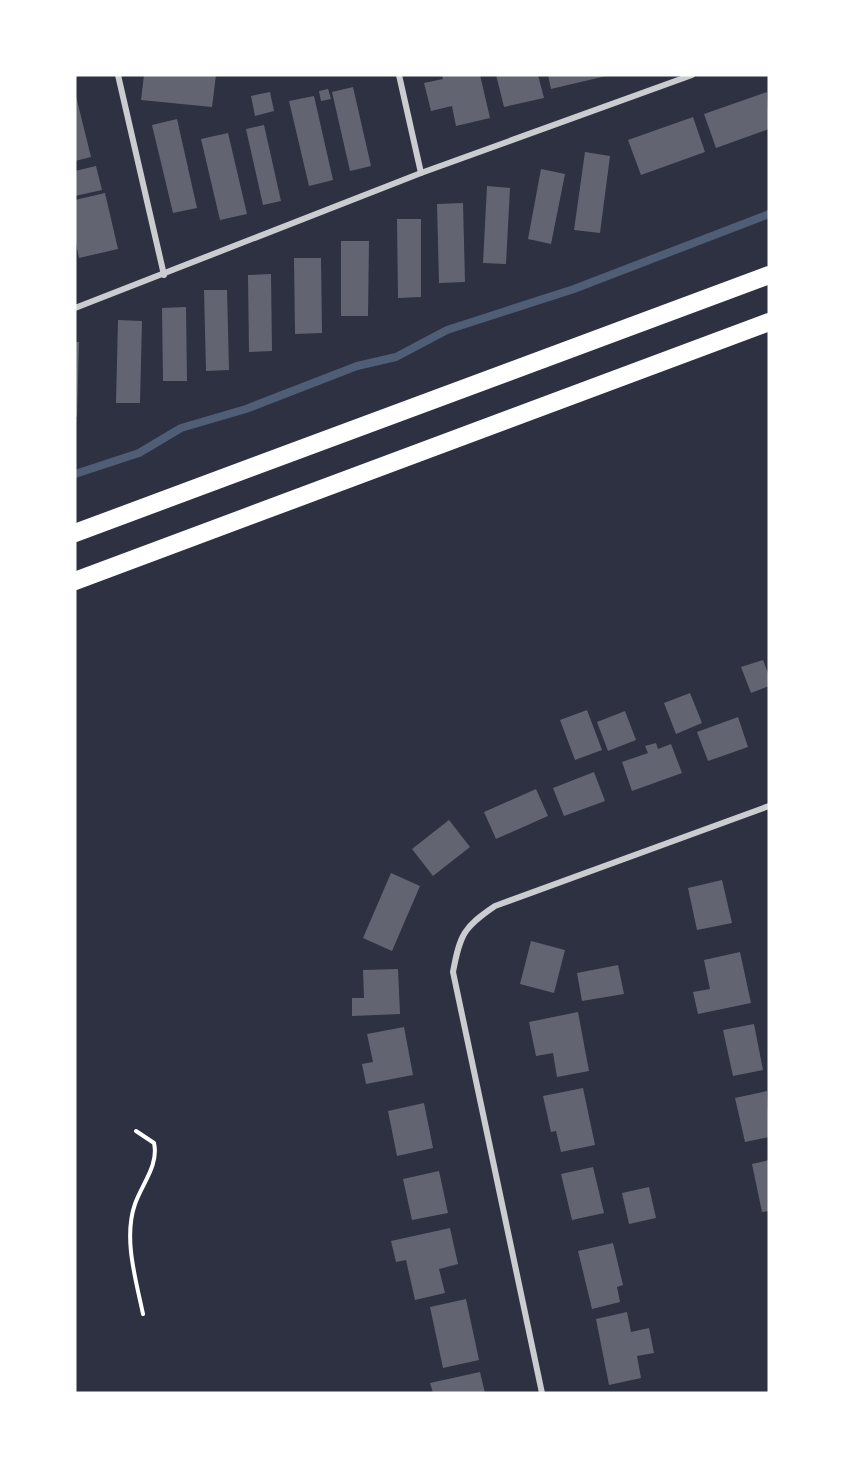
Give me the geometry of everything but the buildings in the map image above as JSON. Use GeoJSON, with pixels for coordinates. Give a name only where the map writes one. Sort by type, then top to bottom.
{"type":"FeatureCollection","features":[{"type":"Feature","properties":{"kind":"highway"},"geometry":{"type":"LineString","coordinates":[[75,533],[769,275]]}},
{"type":"Feature","properties":{"kind":"highway"},"geometry":{"type":"LineString","coordinates":[[75,581],[769,322]]}},
{"type":"Feature","properties":{"kind":"street"},"geometry":{"type":"LineString","coordinates":[[118,75],[164,274]]}},
{"type":"Feature","properties":{"kind":"street"},"geometry":{"type":"LineString","coordinates":[[399,75],[420,173]]}},
{"type":"Feature","properties":{"kind":"street"},"geometry":{"type":"LineString","coordinates":[[75,308],[420,173],[681,77],[692,75]]}},
{"type":"Feature","properties":{"kind":"street"},"geometry":{"type":"LineString","coordinates":[[542,1393],[453,972],[458,945],[470,922],[495,906],[769,807]]}},
{"type":"Feature","properties":{"kind":"path"},"geometry":{"type":"LineString","coordinates":[[136,1131],[154,1143],[156,1151],[148,1179],[135,1204],[130,1234],[143,1314]]}},
{"type":"Feature","properties":{"kind":"waterway"},"geometry":{"type":"LineString","coordinates":[[75,474],[139,453],[181,428],[246,409],[357,366],[396,357],[447,330],[574,289],[769,214]]}}]}
